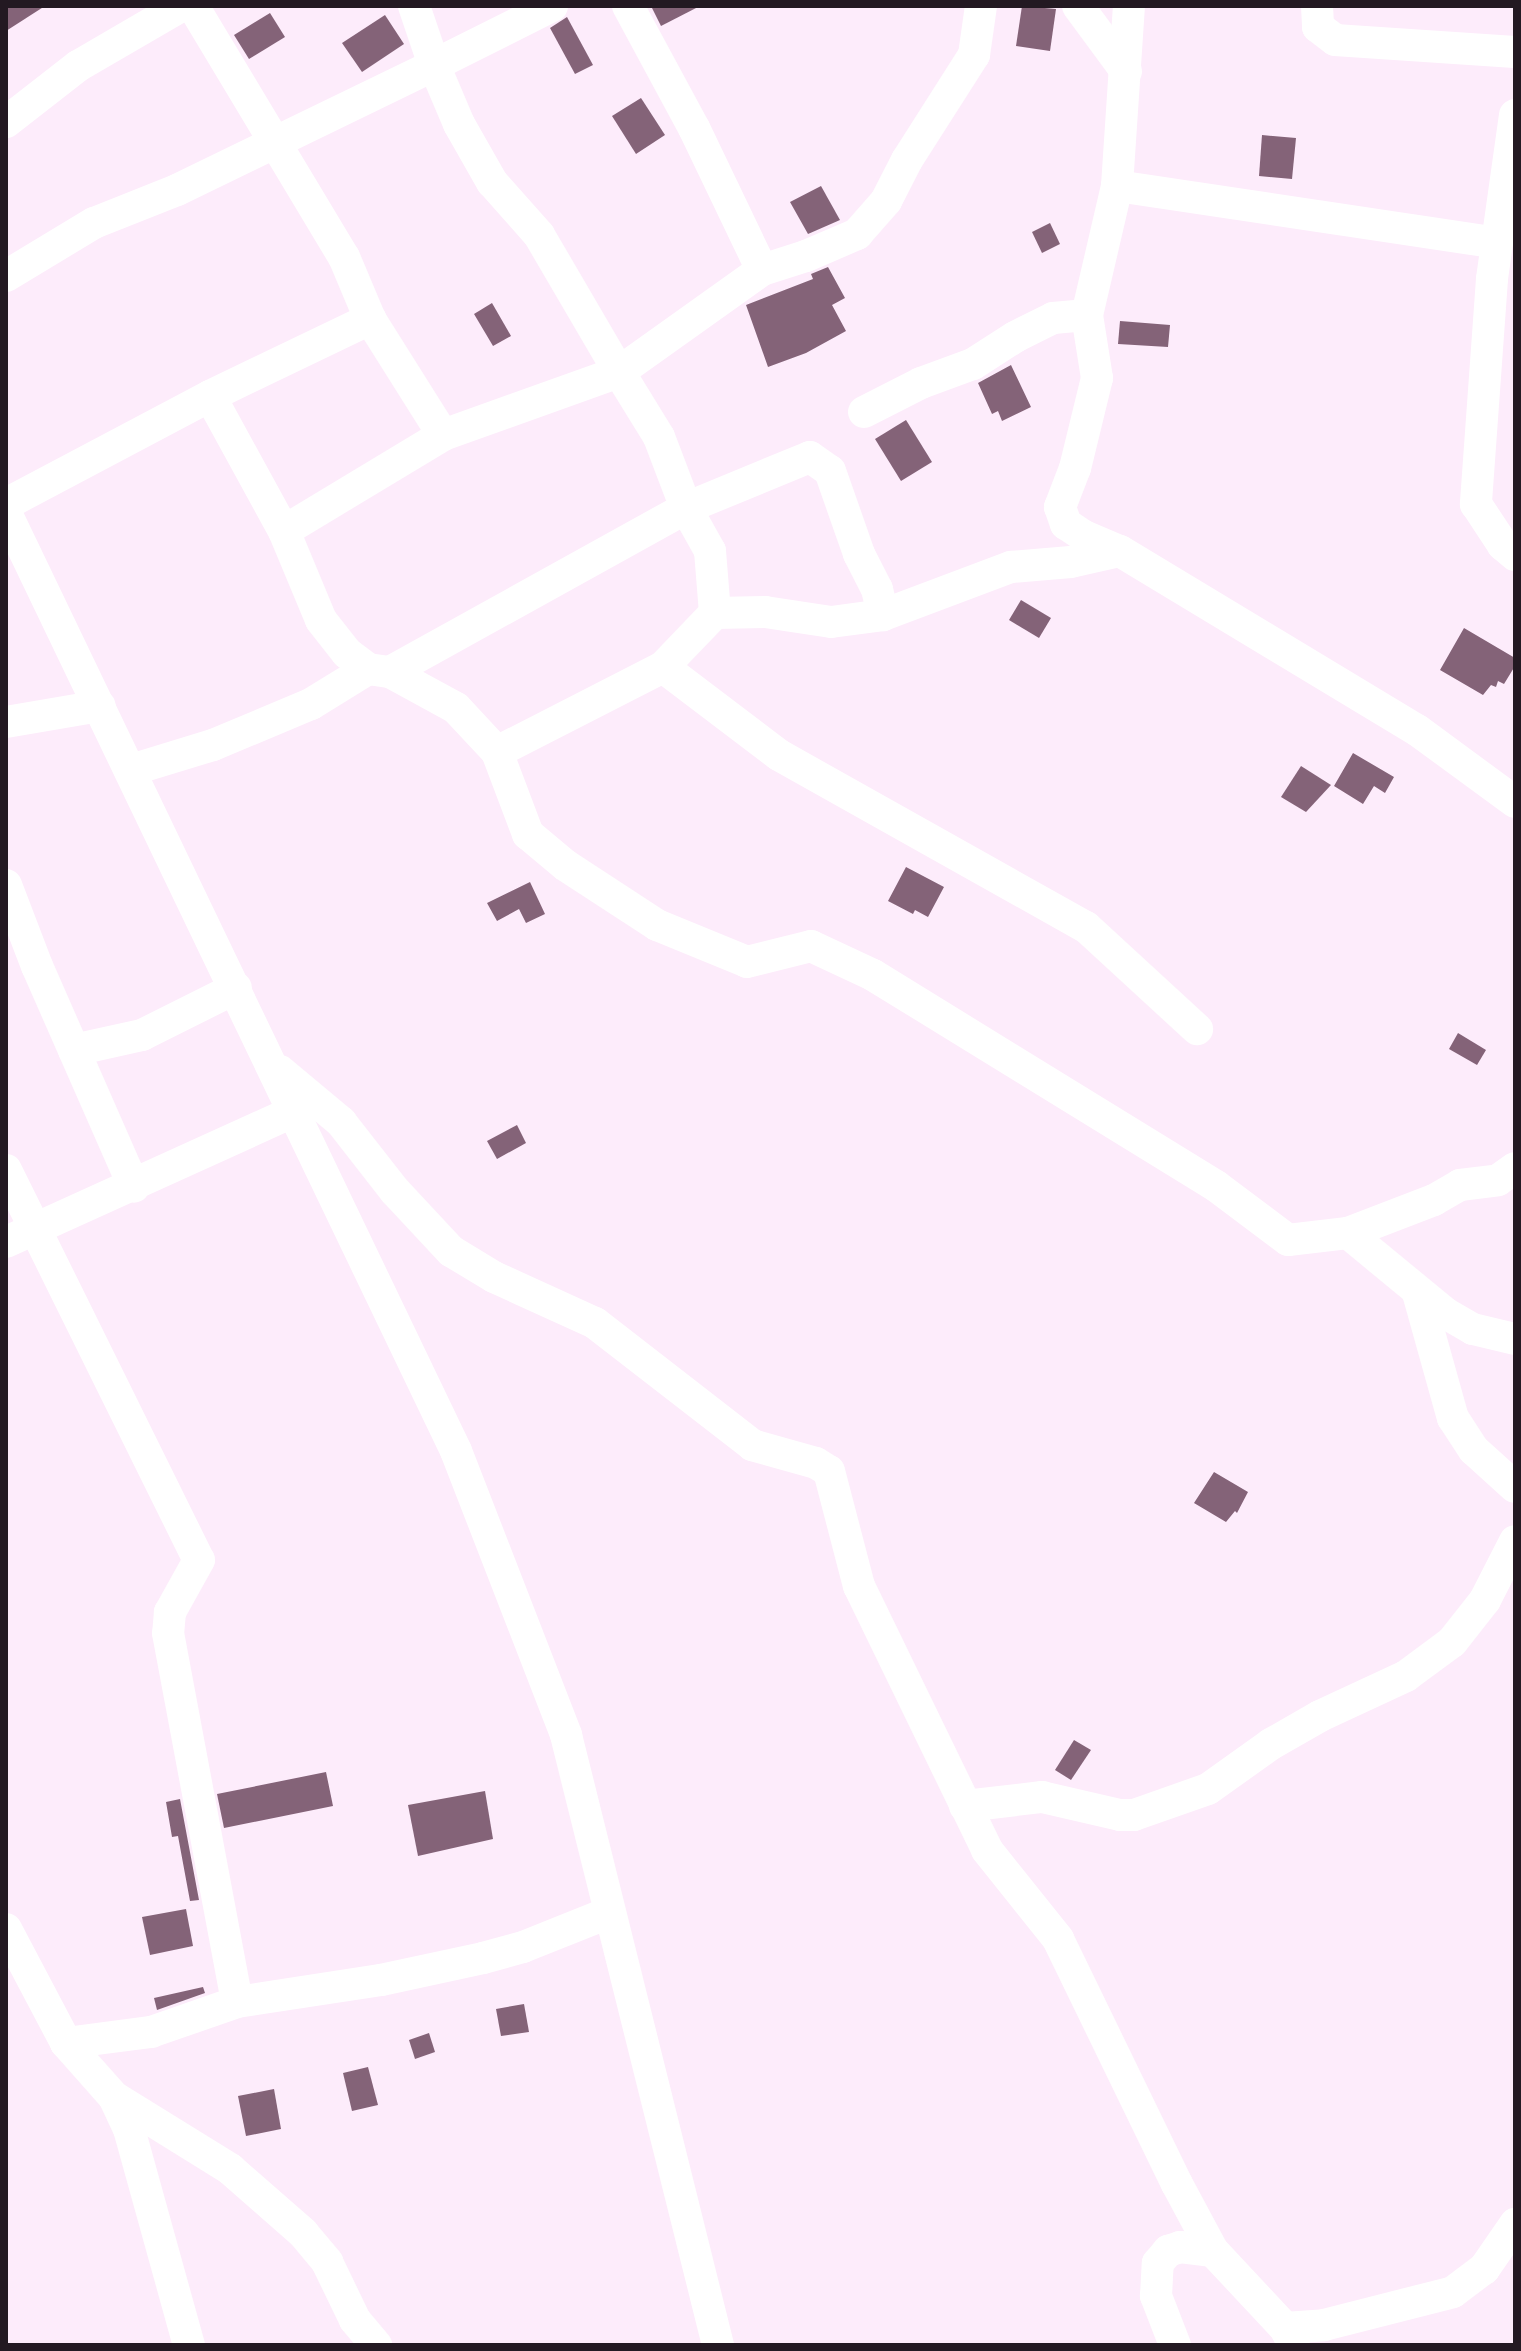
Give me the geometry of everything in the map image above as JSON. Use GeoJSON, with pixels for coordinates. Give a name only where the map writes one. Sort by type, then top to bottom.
{"type":"FeatureCollection","features":[{"type":"Feature","properties":{"kind":"street"},"geometry":{"type":"LineString","coordinates":[[6,122],[78,66],[181,6]]}},
{"type":"Feature","properties":{"kind":"street"},"geometry":{"type":"LineString","coordinates":[[193,6],[344,257],[370,319],[443,435]]}},
{"type":"Feature","properties":{"kind":"street"},"geometry":{"type":"LineString","coordinates":[[414,6],[459,124],[492,182],[539,235],[659,437],[686,508],[710,551],[715,613]]}},
{"type":"Feature","properties":{"kind":"street"},"geometry":{"type":"LineString","coordinates":[[6,276],[94,223],[177,190],[552,6]]}},
{"type":"Feature","properties":{"kind":"street"},"geometry":{"type":"LineString","coordinates":[[628,6],[694,128],[762,270]]}},
{"type":"Feature","properties":{"kind":"street"},"geometry":{"type":"LineString","coordinates":[[284,531],[443,435],[619,372],[762,270],[806,256],[857,234],[886,201],[907,160],[974,55],[981,6]]}},
{"type":"Feature","properties":{"kind":"street"},"geometry":{"type":"LineString","coordinates":[[1078,6],[1126,71]]}},
{"type":"Feature","properties":{"kind":"street"},"geometry":{"type":"LineString","coordinates":[[1129,6],[1117,186],[1087,315],[1097,378],[1075,468],[1060,507],[1066,524],[1120,551],[1417,730],[1515,802]]}},
{"type":"Feature","properties":{"kind":"street"},"geometry":{"type":"LineString","coordinates":[[1317,6],[1318,27],[1335,40],[1515,52]]}},
{"type":"Feature","properties":{"kind":"street"},"geometry":{"type":"LineString","coordinates":[[1515,115],[1497,243],[1476,504],[1503,545],[1515,555]]}},
{"type":"Feature","properties":{"kind":"street"},"geometry":{"type":"LineString","coordinates":[[1117,186],[1497,243]]}},
{"type":"Feature","properties":{"kind":"street"},"geometry":{"type":"LineString","coordinates":[[864,412],[921,383],[973,364],[1015,337],[1053,318],[1087,315]]}},
{"type":"Feature","properties":{"kind":"street"},"geometry":{"type":"LineString","coordinates":[[6,504],[210,396],[370,319]]}},
{"type":"Feature","properties":{"kind":"street"},"geometry":{"type":"LineString","coordinates":[[210,396],[284,531],[321,620],[347,653],[456,708],[497,752],[528,834],[565,865],[657,925],[747,962],[811,946],[873,975],[1216,1186],[1288,1240],[1348,1233],[1434,1200],[1460,1185],[1498,1180],[1515,1168]]}},
{"type":"Feature","properties":{"kind":"street"},"geometry":{"type":"LineString","coordinates":[[131,770],[213,745],[311,704],[686,508],[810,457],[820,461],[830,471],[859,554],[877,589],[883,615]]}},
{"type":"Feature","properties":{"kind":"street"},"geometry":{"type":"LineString","coordinates":[[6,513],[456,1451],[566,1735],[718,2345]]}},
{"type":"Feature","properties":{"kind":"street"},"geometry":{"type":"LineString","coordinates":[[497,752],[663,667],[715,613],[765,612],[831,622],[883,615],[1011,567],[1071,562],[1120,551]]}},
{"type":"Feature","properties":{"kind":"street"},"geometry":{"type":"LineString","coordinates":[[663,667],[779,755],[1086,927],[1197,1029]]}},
{"type":"Feature","properties":{"kind":"street"},"geometry":{"type":"LineString","coordinates":[[6,722],[100,706]]}},
{"type":"Feature","properties":{"kind":"street"},"geometry":{"type":"LineString","coordinates":[[6,885],[134,1187]]}},
{"type":"Feature","properties":{"kind":"street"},"geometry":{"type":"LineString","coordinates":[[74,1050],[142,1035],[236,988]]}},
{"type":"Feature","properties":{"kind":"street"},"geometry":{"type":"LineString","coordinates":[[274,1067],[341,1122],[395,1191],[451,1251],[494,1277],[595,1323],[752,1445],[816,1463],[829,1471],[859,1586],[987,1850],[1058,1939],[1177,2184],[1213,2251],[1290,2337],[1324,2325],[1453,2292],[1484,2269],[1515,2224]]}},
{"type":"Feature","properties":{"kind":"street"},"geometry":{"type":"LineString","coordinates":[[6,1242],[134,1187],[295,1111]]}},
{"type":"Feature","properties":{"kind":"street"},"geometry":{"type":"LineString","coordinates":[[6,1170],[199,1560],[170,1612],[168,1633],[237,2002]]}},
{"type":"Feature","properties":{"kind":"street"},"geometry":{"type":"LineString","coordinates":[[1348,1233],[1418,1293],[1473,1329],[1515,1339]]}},
{"type":"Feature","properties":{"kind":"street"},"geometry":{"type":"LineString","coordinates":[[1418,1293],[1453,1418],[1474,1450],[1515,1487]]}},
{"type":"Feature","properties":{"kind":"street"},"geometry":{"type":"LineString","coordinates":[[965,1806],[1042,1797],[1120,1815],[1134,1815],[1208,1789],[1283,1737],[1406,1676],[1452,1642],[1485,1600],[1515,1541]]}},
{"type":"Feature","properties":{"kind":"street"},"geometry":{"type":"LineString","coordinates":[[66,2043],[151,2032],[237,2002],[381,1980],[483,1958],[523,1947],[608,1913]]}},
{"type":"Feature","properties":{"kind":"street"},"geometry":{"type":"LineString","coordinates":[[6,1929],[66,2043],[114,2097],[230,2169],[303,2233],[327,2262],[355,2320],[376,2345]]}},
{"type":"Feature","properties":{"kind":"street"},"geometry":{"type":"LineString","coordinates":[[114,2097],[140,2163],[189,2345]]}},
{"type":"Feature","properties":{"kind":"street"},"geometry":{"type":"LineString","coordinates":[[1175,2345],[1156,2296],[1158,2263],[1168,2251],[1180,2247],[1213,2251]]}},
{"type":"Feature","properties":{"kind":"building"},"geometry":{"type":"Polygon","coordinates":[[[6,6],[45,6],[6,31],[6,6]]]}},
{"type":"Feature","properties":{"kind":"building"},"geometry":{"type":"Polygon","coordinates":[[[651,6],[700,6],[661,26],[651,6]]]}},
{"type":"Feature","properties":{"kind":"building"},"geometry":{"type":"Polygon","coordinates":[[[1022,6],[1056,9],[1050,51],[1016,46],[1022,6]]]}},
{"type":"Feature","properties":{"kind":"building"},"geometry":{"type":"Polygon","coordinates":[[[270,13],[285,37],[249,59],[234,35],[270,13]]]}},
{"type":"Feature","properties":{"kind":"building"},"geometry":{"type":"Polygon","coordinates":[[[385,15],[404,44],[362,72],[342,43],[385,15]]]}},
{"type":"Feature","properties":{"kind":"building"},"geometry":{"type":"Polygon","coordinates":[[[567,17],[593,65],[575,74],[550,28],[567,17]]]}},
{"type":"Feature","properties":{"kind":"building"},"geometry":{"type":"Polygon","coordinates":[[[641,98],[665,135],[636,154],[612,116],[641,98]]]}},
{"type":"Feature","properties":{"kind":"building"},"geometry":{"type":"Polygon","coordinates":[[[1262,135],[1296,138],[1292,179],[1259,176],[1262,135]]]}},
{"type":"Feature","properties":{"kind":"building"},"geometry":{"type":"Polygon","coordinates":[[[821,186],[840,220],[808,234],[790,202],[821,186]]]}},
{"type":"Feature","properties":{"kind":"building"},"geometry":{"type":"Polygon","coordinates":[[[1050,223],[1060,244],[1042,253],[1032,232],[1050,223]]]}},
{"type":"Feature","properties":{"kind":"building"},"geometry":{"type":"Polygon","coordinates":[[[828,267],[845,298],[832,305],[846,331],[806,353],[768,367],[746,305],[813,279],[811,274],[828,267]]]}},
{"type":"Feature","properties":{"kind":"building"},"geometry":{"type":"Polygon","coordinates":[[[492,303],[511,336],[493,346],[474,314],[492,303]]]}},
{"type":"Feature","properties":{"kind":"building"},"geometry":{"type":"Polygon","coordinates":[[[1120,321],[1170,325],[1168,347],[1118,344],[1120,321]]]}},
{"type":"Feature","properties":{"kind":"building"},"geometry":{"type":"Polygon","coordinates":[[[1011,365],[1031,407],[1002,421],[998,411],[992,414],[978,383],[1011,365]]]}},
{"type":"Feature","properties":{"kind":"building"},"geometry":{"type":"Polygon","coordinates":[[[906,420],[932,462],[901,481],[875,439],[906,420]]]}},
{"type":"Feature","properties":{"kind":"building"},"geometry":{"type":"Polygon","coordinates":[[[1021,600],[1051,618],[1039,638],[1009,620],[1021,600]]]}},
{"type":"Feature","properties":{"kind":"building"},"geometry":{"type":"Polygon","coordinates":[[[1464,628],[1515,658],[1515,666],[1504,684],[1498,681],[1496,687],[1491,685],[1483,695],[1440,670],[1464,628]]]}},
{"type":"Feature","properties":{"kind":"building"},"geometry":{"type":"Polygon","coordinates":[[[1353,753],[1394,777],[1385,793],[1374,786],[1363,804],[1334,786],[1353,753]]]}},
{"type":"Feature","properties":{"kind":"building"},"geometry":{"type":"Polygon","coordinates":[[[1301,766],[1331,785],[1306,812],[1281,797],[1301,766]]]}},
{"type":"Feature","properties":{"kind":"building"},"geometry":{"type":"Polygon","coordinates":[[[906,867],[944,887],[928,917],[915,910],[913,914],[888,901],[906,867]]]}},
{"type":"Feature","properties":{"kind":"building"},"geometry":{"type":"Polygon","coordinates":[[[530,882],[545,914],[526,923],[519,909],[497,921],[487,903],[530,882]]]}},
{"type":"Feature","properties":{"kind":"building"},"geometry":{"type":"Polygon","coordinates":[[[1458,1033],[1486,1050],[1477,1065],[1449,1049],[1458,1033]]]}},
{"type":"Feature","properties":{"kind":"building"},"geometry":{"type":"Polygon","coordinates":[[[517,1125],[526,1143],[497,1159],[487,1141],[517,1125]]]}},
{"type":"Feature","properties":{"kind":"building"},"geometry":{"type":"Polygon","coordinates":[[[1214,1472],[1248,1492],[1237,1513],[1235,1511],[1226,1522],[1194,1503],[1214,1472]]]}},
{"type":"Feature","properties":{"kind":"building"},"geometry":{"type":"Polygon","coordinates":[[[1074,1740],[1091,1750],[1071,1780],[1055,1770],[1074,1740]]]}},
{"type":"Feature","properties":{"kind":"building"},"geometry":{"type":"Polygon","coordinates":[[[326,1772],[333,1806],[224,1828],[217,1794],[326,1772]]]}},
{"type":"Feature","properties":{"kind":"building"},"geometry":{"type":"Polygon","coordinates":[[[485,1791],[493,1839],[418,1856],[408,1805],[485,1791]]]}},
{"type":"Feature","properties":{"kind":"building"},"geometry":{"type":"Polygon","coordinates":[[[180,1799],[199,1900],[190,1901],[178,1836],[172,1837],[166,1802],[180,1799]]]}},
{"type":"Feature","properties":{"kind":"building"},"geometry":{"type":"Polygon","coordinates":[[[186,1909],[193,1946],[150,1955],[142,1917],[186,1909]]]}},
{"type":"Feature","properties":{"kind":"building"},"geometry":{"type":"Polygon","coordinates":[[[203,1987],[205,1993],[157,2010],[154,1998],[203,1987]]]}},
{"type":"Feature","properties":{"kind":"building"},"geometry":{"type":"Polygon","coordinates":[[[524,2004],[529,2032],[501,2036],[496,2009],[524,2004]]]}},
{"type":"Feature","properties":{"kind":"building"},"geometry":{"type":"Polygon","coordinates":[[[429,2033],[435,2052],[415,2059],[409,2040],[429,2033]]]}},
{"type":"Feature","properties":{"kind":"building"},"geometry":{"type":"Polygon","coordinates":[[[368,2067],[378,2105],[352,2111],[343,2073],[368,2067]]]}},
{"type":"Feature","properties":{"kind":"building"},"geometry":{"type":"Polygon","coordinates":[[[274,2089],[281,2129],[246,2136],[238,2096],[274,2089]]]}}]}
